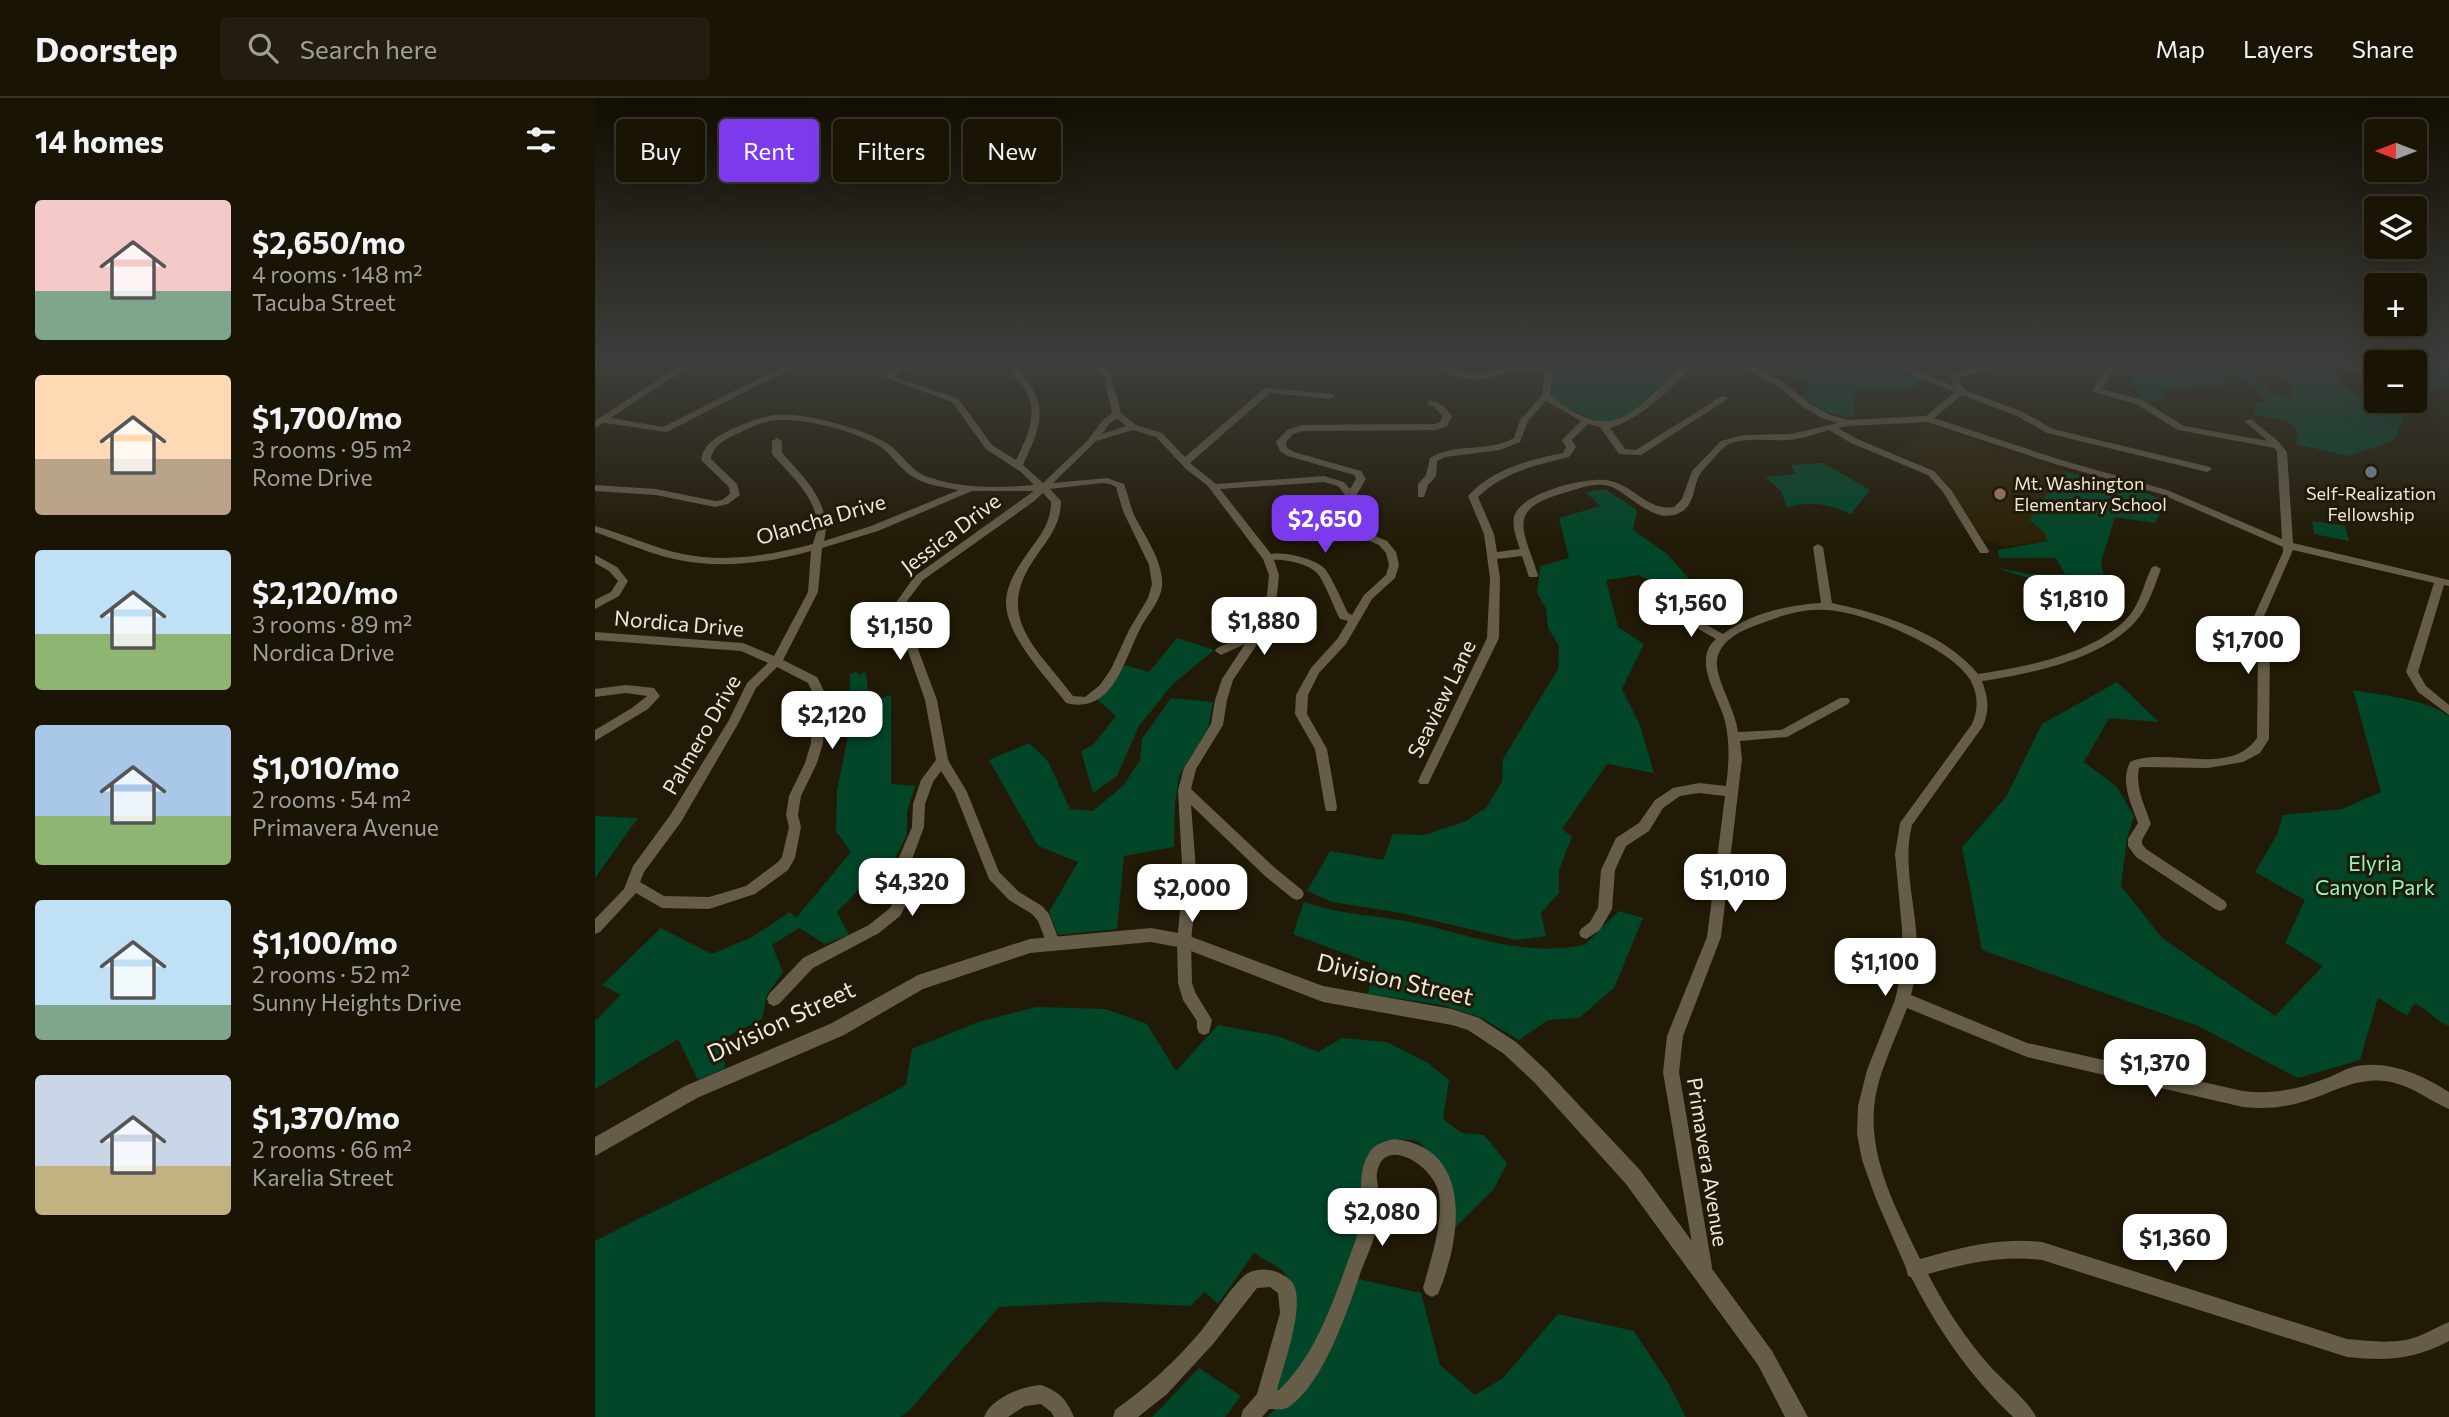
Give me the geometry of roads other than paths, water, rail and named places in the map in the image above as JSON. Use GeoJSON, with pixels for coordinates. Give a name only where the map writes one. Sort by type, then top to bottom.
{"type":"FeatureCollection","features":[{"type":"Feature","properties":{"kind":"street"},"geometry":{"type":"LineString","coordinates":[[600,422],[664,430],[681,422]]}},
{"type":"Feature","properties":{"kind":"street"},"geometry":{"type":"LineString","coordinates":[[595,488],[649,491],[710,504],[725,502],[735,495],[734,486],[710,466],[706,460],[707,452],[720,440],[741,429],[765,422]]}},
{"type":"Feature","properties":{"kind":"street"},"geometry":{"type":"LineString","coordinates":[[807,422],[827,425],[884,445],[901,465],[916,475],[939,483],[972,488],[1024,490],[1042,488],[1104,481],[1119,483],[1127,513],[1157,575],[1155,595],[1135,628],[1115,672],[1092,698],[1080,702],[1070,700],[1019,629],[1012,607],[1018,575],[1057,514],[1056,501],[1042,488],[1018,465],[982,440],[970,422]]}},
{"type":"Feature","properties":{"kind":"street"},"geometry":{"type":"LineString","coordinates":[[1018,465],[1036,422]]}},
{"type":"Feature","properties":{"kind":"street","name":"Jessica Drive"},"geometry":{"type":"LineString","coordinates":[[1052,943],[1044,918],[1014,895],[994,875],[961,792],[942,761],[931,700],[901,617],[902,601],[912,585],[926,571],[1030,500],[1094,439],[1107,422]]}},
{"type":"Feature","properties":{"kind":"street"},"geometry":{"type":"LineString","coordinates":[[1126,422],[1133,427],[1159,435],[1185,462],[1214,486],[1272,567],[1274,585],[1258,634],[1228,679],[1217,725],[1190,768],[1184,790],[1190,883],[1184,941],[1188,995],[1205,1020],[1204,1028]]}},
{"type":"Feature","properties":{"kind":"street"},"geometry":{"type":"LineString","coordinates":[[1185,462],[1232,422]]}},
{"type":"Feature","properties":{"kind":"street"},"geometry":{"type":"LineString","coordinates":[[1331,807],[1321,750],[1304,721],[1300,705],[1307,684],[1338,647],[1368,597],[1391,576],[1394,565],[1391,552],[1383,543],[1355,531],[1345,521],[1344,510],[1360,483],[1358,473],[1291,454],[1283,449],[1283,438],[1296,429],[1309,427],[1436,426],[1445,422]]}},
{"type":"Feature","properties":{"kind":"street"},"geometry":{"type":"LineString","coordinates":[[1421,495],[1423,484],[1431,476],[1433,460],[1437,456],[1513,443],[1519,436],[1523,422]]}},
{"type":"Feature","properties":{"kind":"street","name":"Seaview Lane"},"geometry":{"type":"LineString","coordinates":[[1424,781],[1493,638],[1495,578],[1492,556],[1487,526],[1473,496],[1492,478],[1545,458],[1566,455],[1571,447],[1567,440],[1585,422]]}},
{"type":"Feature","properties":{"kind":"street"},"geometry":{"type":"LineString","coordinates":[[1591,422],[1604,426],[1622,452],[1639,453],[1688,422]]}},
{"type":"Feature","properties":{"kind":"street"},"geometry":{"type":"LineString","coordinates":[[1604,426],[1618,422]]}},
{"type":"Feature","properties":{"kind":"street"},"geometry":{"type":"LineString","coordinates":[[1844,422],[1848,423]]}},
{"type":"Feature","properties":{"kind":"street"},"geometry":{"type":"LineString","coordinates":[[1533,575],[1518,514],[1531,499],[1601,482],[1614,485],[1652,510],[1670,512],[1682,507],[1687,500],[1695,473],[1724,443],[1743,438],[1791,437],[1848,423],[1877,422]]}},
{"type":"Feature","properties":{"kind":"street"},"geometry":{"type":"LineString","coordinates":[[1936,422],[2164,492],[2287,545],[2445,581],[2412,672],[2420,687],[2449,711]]}},
{"type":"Feature","properties":{"kind":"street"},"geometry":{"type":"LineString","coordinates":[[2031,422],[2064,436],[2207,468]]}},
{"type":"Feature","properties":{"kind":"street"},"geometry":{"type":"LineString","coordinates":[[2171,422],[2181,428],[2278,446]]}},
{"type":"Feature","properties":{"kind":"street"},"geometry":{"type":"LineString","coordinates":[[2220,905],[2141,853],[2135,846],[2145,824],[2130,786],[2130,775],[2134,765],[2141,762],[2215,764],[2251,753],[2260,747],[2263,739],[2264,648],[2256,623],[2288,552],[2282,452],[2249,422]]}},
{"type":"Feature","properties":{"kind":"street","name":"Jessica Drive"},"geometry":{"type":"LineString","coordinates":[[1094,439],[1133,427]]}},
{"type":"Feature","properties":{"kind":"street"},"geometry":{"type":"LineString","coordinates":[[1829,428],[1854,442],[1931,473],[1947,491],[1984,551]]}},
{"type":"Feature","properties":{"kind":"street","name":"Palmero Drive"},"geometry":{"type":"LineString","coordinates":[[595,928],[634,885],[638,870],[676,818],[734,721],[751,686],[776,661],[813,592],[822,528],[820,513],[804,482],[777,454],[777,441]]}},
{"type":"Feature","properties":{"kind":"street"},"geometry":{"type":"LineString","coordinates":[[1214,486],[1331,480],[1341,484],[1351,495]]}},
{"type":"Feature","properties":{"kind":"street","name":"Olancha Drive"},"geometry":{"type":"LineString","coordinates":[[595,529],[674,555],[715,561],[769,557],[818,545],[917,513],[972,488]]}},
{"type":"Feature","properties":{"kind":"street"},"geometry":{"type":"LineString","coordinates":[[1818,547],[1827,606]]}},
{"type":"Feature","properties":{"kind":"street"},"geometry":{"type":"LineString","coordinates":[[1492,556],[1526,552]]}},
{"type":"Feature","properties":{"kind":"street"},"geometry":{"type":"LineString","coordinates":[[1268,558],[1279,556],[1314,566],[1326,577],[1332,596],[1344,616],[1355,619]]}},
{"type":"Feature","properties":{"kind":"street"},"geometry":{"type":"LineString","coordinates":[[595,558],[613,569],[623,581],[615,594],[595,605]]}},
{"type":"Feature","properties":{"kind":"street"},"geometry":{"type":"LineString","coordinates":[[1975,678],[2027,670],[2114,635],[2133,619],[2156,569]]}},
{"type":"Feature","properties":{"kind":"street"},"geometry":{"type":"LineString","coordinates":[[1674,612],[1723,638],[1738,628],[1777,612],[1803,607],[1827,606],[1870,615],[1935,643],[1958,659],[1975,678],[1983,699],[1981,717],[1906,823],[1902,833],[1901,855],[1912,947],[1903,999],[1868,1092],[1864,1124],[1870,1162],[1914,1270],[1931,1302],[1972,1360],[2027,1417]]}},
{"type":"Feature","properties":{"kind":"street"},"geometry":{"type":"LineString","coordinates":[[1221,651],[1258,634]]}},
{"type":"Feature","properties":{"kind":"street","name":"Nordica Drive"},"geometry":{"type":"LineString","coordinates":[[595,636],[730,645],[754,650],[806,675],[813,680],[819,693],[815,754],[795,796],[792,815],[795,827],[788,858],[783,866],[750,890],[709,903],[661,902],[634,885]]}},
{"type":"Feature","properties":{"kind":"street","name":"Primavera Avenue"},"geometry":{"type":"LineString","coordinates":[[1704,1274],[1671,1072],[1675,1036],[1714,937],[1736,759],[1735,737],[1712,671],[1713,653],[1723,638]]}},
{"type":"Feature","properties":{"kind":"street"},"geometry":{"type":"LineString","coordinates":[[595,693],[639,690],[650,691],[654,696],[646,705],[617,720],[595,736]]}},
{"type":"Feature","properties":{"kind":"street"},"geometry":{"type":"LineString","coordinates":[[1735,737],[1783,734],[1844,701]]}},
{"type":"Feature","properties":{"kind":"street"},"geometry":{"type":"LineString","coordinates":[[774,999],[808,963],[874,929],[895,912],[905,894],[904,862],[918,827],[919,804],[927,780],[942,761]]}},
{"type":"Feature","properties":{"kind":"street"},"geometry":{"type":"LineString","coordinates":[[1586,933],[1595,926],[1605,909],[1608,870],[1621,842],[1644,827],[1659,804],[1677,792],[1699,788],[1732,792]]}},
{"type":"Feature","properties":{"kind":"street"},"geometry":{"type":"LineString","coordinates":[[1184,790],[1297,894]]}},
{"type":"Feature","properties":{"kind":"street","name":"Division Street"},"geometry":{"type":"LineString","coordinates":[[595,1147],[691,1092],[838,1029],[901,990],[1008,951],[1052,943],[1132,936],[1151,935],[1184,941],[1323,994],[1452,1017],[1473,1024],[1491,1035],[1540,1076],[1633,1177],[1765,1358],[1797,1417]]}},
{"type":"Feature","properties":{"kind":"street"},"geometry":{"type":"LineString","coordinates":[[1903,999],[2027,1050],[2243,1099],[2265,1103],[2285,1101],[2357,1074],[2379,1073],[2424,1086],[2449,1101]]}},
{"type":"Feature","properties":{"kind":"street"},"geometry":{"type":"LineString","coordinates":[[1265,1399],[1283,1400],[1295,1390],[1322,1350],[1366,1235],[1370,1216],[1369,1171],[1377,1154],[1391,1147],[1417,1150],[1433,1163],[1444,1183],[1445,1236],[1432,1289]]}},
{"type":"Feature","properties":{"kind":"street"},"geometry":{"type":"LineString","coordinates":[[1914,1270],[1977,1251],[2020,1247],[2042,1251],[2347,1348],[2387,1352],[2421,1347],[2449,1331]]}},
{"type":"Feature","properties":{"kind":"street"},"geometry":{"type":"LineString","coordinates":[[1122,1417],[1149,1398],[1192,1358],[1251,1281],[1263,1276],[1273,1277],[1286,1289],[1289,1312],[1265,1399],[1250,1417]]}},
{"type":"Feature","properties":{"kind":"street"},"geometry":{"type":"LineString","coordinates":[[993,1417],[1017,1399],[1041,1394],[1052,1398],[1065,1417]]}},
{"type":"Feature","properties":{"kind":"place","name":"Self-Realization Fellowship"},"geometry":{"type":"Point","coordinates":[2371,472]}},
{"type":"Feature","properties":{"kind":"place","name":"Mt. Washington Elementary School"},"geometry":{"type":"Point","coordinates":[2000,494]}},
{"type":"Feature","properties":{"kind":"park label","name":"Elyria Canyon Park"},"geometry":{"type":"Point","coordinates":[2375,876]}}]}
